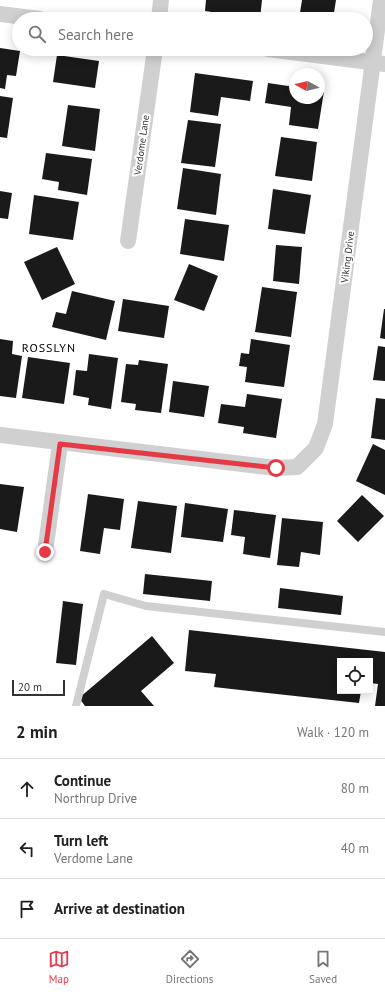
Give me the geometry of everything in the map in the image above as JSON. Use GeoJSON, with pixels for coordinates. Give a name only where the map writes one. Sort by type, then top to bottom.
{"type":"FeatureCollection","features":[{"type":"Feature","properties":{"kind":"street"},"geometry":{"type":"LineString","coordinates":[[160,12],[161,0]]}},
{"type":"Feature","properties":{"kind":"street","name":"Viking Drive"},"geometry":{"type":"LineString","coordinates":[[0,436],[276,468],[298,467],[316,448],[325,424],[379,63],[380,0]]}},
{"type":"Feature","properties":{"kind":"street"},"geometry":{"type":"LineString","coordinates":[[0,14],[12,16]]}},
{"type":"Feature","properties":{"kind":"street","name":"Verdome Lane"},"geometry":{"type":"LineString","coordinates":[[128,241],[153,56]]}},
{"type":"Feature","properties":{"kind":"street"},"geometry":{"type":"LineString","coordinates":[[324,56],[379,63]]}},
{"type":"Feature","properties":{"kind":"street"},"geometry":{"type":"LineString","coordinates":[[45,552],[60,444]]}},
{"type":"Feature","properties":{"kind":"lane"},"geometry":{"type":"LineString","coordinates":[[76,706],[104,594],[146,606],[385,632]]}},
{"type":"Feature","properties":{"kind":"building"},"geometry":{"type":"Polygon","coordinates":[[[206,0],[262,0],[261,12],[205,11],[206,0]]]}},
{"type":"Feature","properties":{"kind":"building"},"geometry":{"type":"Polygon","coordinates":[[[302,0],[336,0],[334,12],[300,12],[302,0]]]}},
{"type":"Feature","properties":{"kind":"building"},"geometry":{"type":"Polygon","coordinates":[[[0,48],[12,50],[12,56],[19,56],[16,76],[7,75],[5,89],[0,88],[0,48]]]}},
{"type":"Feature","properties":{"kind":"building"},"geometry":{"type":"Polygon","coordinates":[[[57,56],[99,61],[95,88],[53,82],[57,56]]]}},
{"type":"Feature","properties":{"kind":"building"},"geometry":{"type":"Polygon","coordinates":[[[195,73],[253,81],[250,101],[221,97],[218,116],[190,112],[195,73]]]}},
{"type":"Feature","properties":{"kind":"building"},"geometry":{"type":"Polygon","coordinates":[[[268,83],[289,86],[289,104],[322,104],[318,129],[289,125],[291,107],[265,103],[268,83]]]}},
{"type":"Feature","properties":{"kind":"building"},"geometry":{"type":"Polygon","coordinates":[[[0,96],[13,98],[7,138],[0,137],[0,96]]]}},
{"type":"Feature","properties":{"kind":"building"},"geometry":{"type":"Polygon","coordinates":[[[68,105],[100,109],[95,151],[62,146],[68,105]]]}},
{"type":"Feature","properties":{"kind":"building"},"geometry":{"type":"Polygon","coordinates":[[[188,120],[221,124],[215,167],[181,163],[188,120]]]}},
{"type":"Feature","properties":{"kind":"building"},"geometry":{"type":"Polygon","coordinates":[[[281,137],[317,142],[312,181],[275,176],[281,137]]]}},
{"type":"Feature","properties":{"kind":"building"},"geometry":{"type":"Polygon","coordinates":[[[46,153],[92,159],[87,195],[58,190],[59,182],[42,179],[46,153]]]}},
{"type":"Feature","properties":{"kind":"building"},"geometry":{"type":"Polygon","coordinates":[[[183,168],[221,174],[216,215],[177,209],[183,168]]]}},
{"type":"Feature","properties":{"kind":"building"},"geometry":{"type":"Polygon","coordinates":[[[273,189],[311,195],[305,234],[268,229],[273,189]]]}},
{"type":"Feature","properties":{"kind":"building"},"geometry":{"type":"Polygon","coordinates":[[[0,191],[12,193],[8,219],[0,218],[0,191]]]}},
{"type":"Feature","properties":{"kind":"building"},"geometry":{"type":"Polygon","coordinates":[[[34,195],[79,202],[73,240],[29,234],[34,195]]]}},
{"type":"Feature","properties":{"kind":"building"},"geometry":{"type":"Polygon","coordinates":[[[185,219],[229,225],[224,261],[180,254],[185,219]]]}},
{"type":"Feature","properties":{"kind":"building"},"geometry":{"type":"Polygon","coordinates":[[[276,245],[302,247],[299,284],[273,281],[276,245]]]}},
{"type":"Feature","properties":{"kind":"building"},"geometry":{"type":"Polygon","coordinates":[[[57,247],[75,284],[42,300],[24,262],[57,247]]]}},
{"type":"Feature","properties":{"kind":"building"},"geometry":{"type":"Polygon","coordinates":[[[189,264],[218,276],[204,311],[174,300],[189,264]]]}},
{"type":"Feature","properties":{"kind":"building"},"geometry":{"type":"Polygon","coordinates":[[[262,287],[297,292],[291,337],[255,332],[262,287]]]}},
{"type":"Feature","properties":{"kind":"building"},"geometry":{"type":"Polygon","coordinates":[[[72,291],[115,301],[106,340],[52,327],[56,312],[66,314],[72,291]]]}},
{"type":"Feature","properties":{"kind":"building"},"geometry":{"type":"Polygon","coordinates":[[[123,299],[169,306],[164,338],[118,331],[123,299]]]}},
{"type":"Feature","properties":{"kind":"building"},"geometry":{"type":"Polygon","coordinates":[[[385,309],[385,339],[380,338],[385,309]]]}},
{"type":"Feature","properties":{"kind":"building"},"geometry":{"type":"Polygon","coordinates":[[[0,339],[13,341],[12,354],[22,356],[16,398],[0,396],[0,339]]]}},
{"type":"Feature","properties":{"kind":"building"},"geometry":{"type":"Polygon","coordinates":[[[251,339],[290,345],[284,387],[245,382],[247,367],[239,366],[241,353],[249,354],[251,339]]]}},
{"type":"Feature","properties":{"kind":"building"},"geometry":{"type":"Polygon","coordinates":[[[378,346],[385,347],[385,381],[373,380],[378,346]]]}},
{"type":"Feature","properties":{"kind":"building"},"geometry":{"type":"Polygon","coordinates":[[[89,354],[118,358],[111,409],[88,405],[89,398],[73,395],[76,370],[87,371],[89,354]]]}},
{"type":"Feature","properties":{"kind":"building"},"geometry":{"type":"Polygon","coordinates":[[[28,357],[70,363],[64,404],[22,398],[28,357]]]}},
{"type":"Feature","properties":{"kind":"building"},"geometry":{"type":"Polygon","coordinates":[[[139,360],[168,364],[161,413],[135,410],[136,404],[121,402],[126,364],[138,365],[139,360]]]}},
{"type":"Feature","properties":{"kind":"building"},"geometry":{"type":"Polygon","coordinates":[[[173,381],[209,386],[204,417],[169,412],[173,381]]]}},
{"type":"Feature","properties":{"kind":"building"},"geometry":{"type":"Polygon","coordinates":[[[247,394],[282,399],[276,438],[243,433],[244,427],[218,423],[221,404],[245,407],[247,394]]]}},
{"type":"Feature","properties":{"kind":"building"},"geometry":{"type":"Polygon","coordinates":[[[376,398],[385,399],[385,440],[371,438],[376,398]]]}},
{"type":"Feature","properties":{"kind":"building"},"geometry":{"type":"Polygon","coordinates":[[[373,444],[385,450],[385,495],[356,481],[373,444]]]}},
{"type":"Feature","properties":{"kind":"building"},"geometry":{"type":"Polygon","coordinates":[[[0,484],[24,487],[17,532],[0,529],[0,484]]]}},
{"type":"Feature","properties":{"kind":"building"},"geometry":{"type":"Polygon","coordinates":[[[88,494],[124,499],[120,530],[104,528],[100,554],[80,551],[88,494]]]}},
{"type":"Feature","properties":{"kind":"building"},"geometry":{"type":"Polygon","coordinates":[[[362,495],[384,516],[358,542],[337,521],[362,495]]]}},
{"type":"Feature","properties":{"kind":"building"},"geometry":{"type":"Polygon","coordinates":[[[138,501],[177,506],[171,553],[131,548],[138,501]]]}},
{"type":"Feature","properties":{"kind":"building"},"geometry":{"type":"Polygon","coordinates":[[[185,503],[228,509],[223,542],[181,537],[185,503]]]}},
{"type":"Feature","properties":{"kind":"building"},"geometry":{"type":"Polygon","coordinates":[[[234,510],[276,515],[270,558],[243,554],[245,537],[231,535],[234,510]]]}},
{"type":"Feature","properties":{"kind":"building"},"geometry":{"type":"Polygon","coordinates":[[[282,518],[323,522],[320,555],[301,552],[299,567],[277,565],[282,518]]]}},
{"type":"Feature","properties":{"kind":"building"},"geometry":{"type":"Polygon","coordinates":[[[145,574],[212,581],[210,601],[143,594],[145,574]]]}},
{"type":"Feature","properties":{"kind":"building"},"geometry":{"type":"Polygon","coordinates":[[[280,588],[343,596],[341,615],[278,608],[280,588]]]}},
{"type":"Feature","properties":{"kind":"building"},"geometry":{"type":"Polygon","coordinates":[[[63,601],[83,604],[76,665],[56,663],[63,601]]]}},
{"type":"Feature","properties":{"kind":"building"},"geometry":{"type":"Polygon","coordinates":[[[189,630],[385,652],[385,706],[375,706],[378,684],[373,683],[373,658],[337,658],[337,694],[360,694],[359,703],[214,687],[216,674],[185,671],[189,630]]]}},
{"type":"Feature","properties":{"kind":"building"},"geometry":{"type":"Polygon","coordinates":[[[152,636],[174,663],[141,691],[154,706],[85,706],[79,698],[152,636]]]}},
{"type":"Feature","properties":{"kind":"district","name":"ROSSLYN"},"geometry":{"type":"Point","coordinates":[49,348]}},
{"type":"Feature","properties":{"kind":"route"},"geometry":{"type":"LineString","coordinates":[[45,552],[60,444],[276,468]]}}]}
